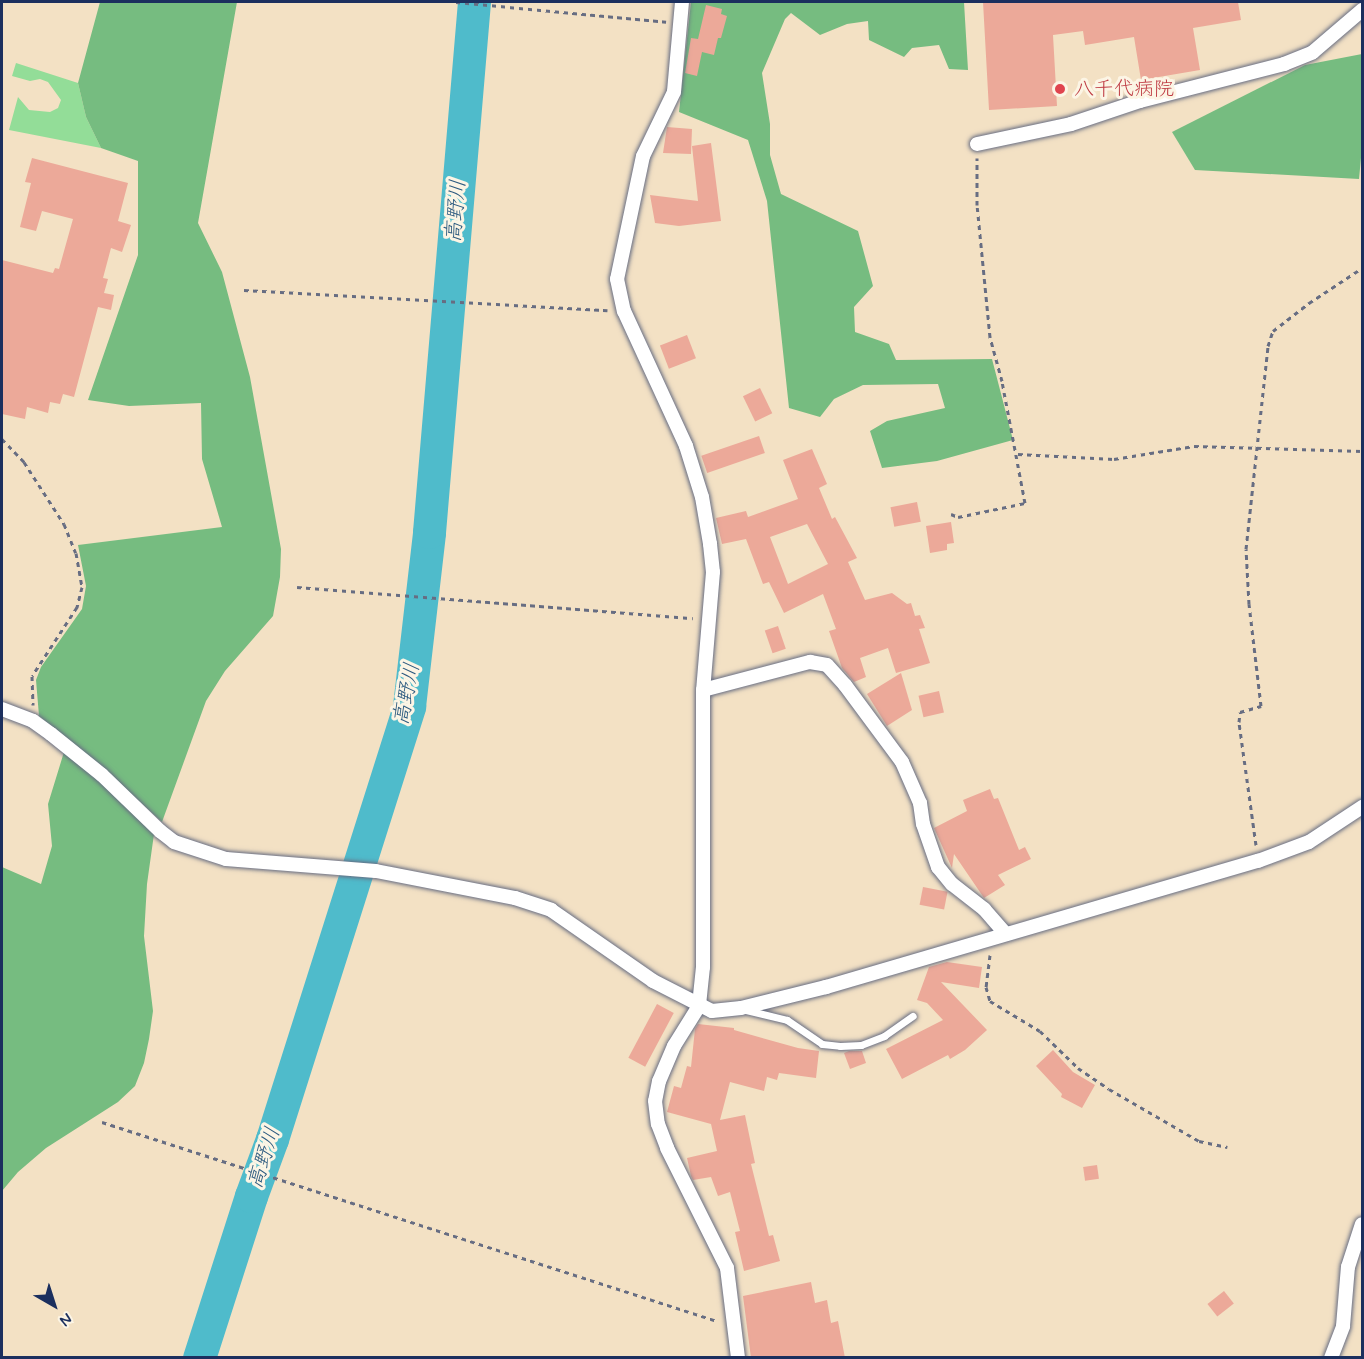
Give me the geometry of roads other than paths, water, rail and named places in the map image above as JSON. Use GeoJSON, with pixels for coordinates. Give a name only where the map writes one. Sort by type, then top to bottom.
{"type":"FeatureCollection","features":[{"type":"Feature","properties":{"kind":"street"},"geometry":{"type":"LineString","coordinates":[[682,2],[674,92],[643,156],[617,279],[624,311],[686,446],[702,497],[713,572],[703,690],[703,967],[699,1006],[674,1046],[659,1082],[655,1101],[658,1124],[727,1268],[738,1358]]}},
{"type":"Feature","properties":{"kind":"street"},"geometry":{"type":"LineString","coordinates":[[977,144],[1071,124],[1140,101],[1284,64],[1314,52],[1362,10]]}},
{"type":"Feature","properties":{"kind":"street"},"geometry":{"type":"LineString","coordinates":[[703,690],[810,662],[827,665],[845,685],[902,762],[920,804],[922,824],[938,867],[952,884],[984,909],[1006,934]]}},
{"type":"Feature","properties":{"kind":"street"},"geometry":{"type":"LineString","coordinates":[[2,709],[33,721],[102,775],[174,842],[226,859],[376,871],[515,898],[551,910],[652,981],[712,1011],[741,1008],[1258,861],[1309,842],[1362,807]]}},
{"type":"Feature","properties":{"kind":"street"},"geometry":{"type":"LineString","coordinates":[[1331,1358],[1343,1326],[1348,1267],[1362,1224]]}},
{"type":"Feature","properties":{"kind":"lane"},"geometry":{"type":"LineString","coordinates":[[741,1008],[787,1020],[822,1044],[840,1046],[861,1045],[884,1036],[913,1016]]}},
{"type":"Feature","properties":{"kind":"waterway","name":"高野川"},"geometry":{"type":"LineString","coordinates":[[199,1358],[251,1196],[272,1139],[409,706],[429,532],[474,2]]}},
{"type":"Feature","properties":{"kind":"place","name":"八千代病院"},"geometry":{"type":"Point","coordinates":[1060,89]}}]}
